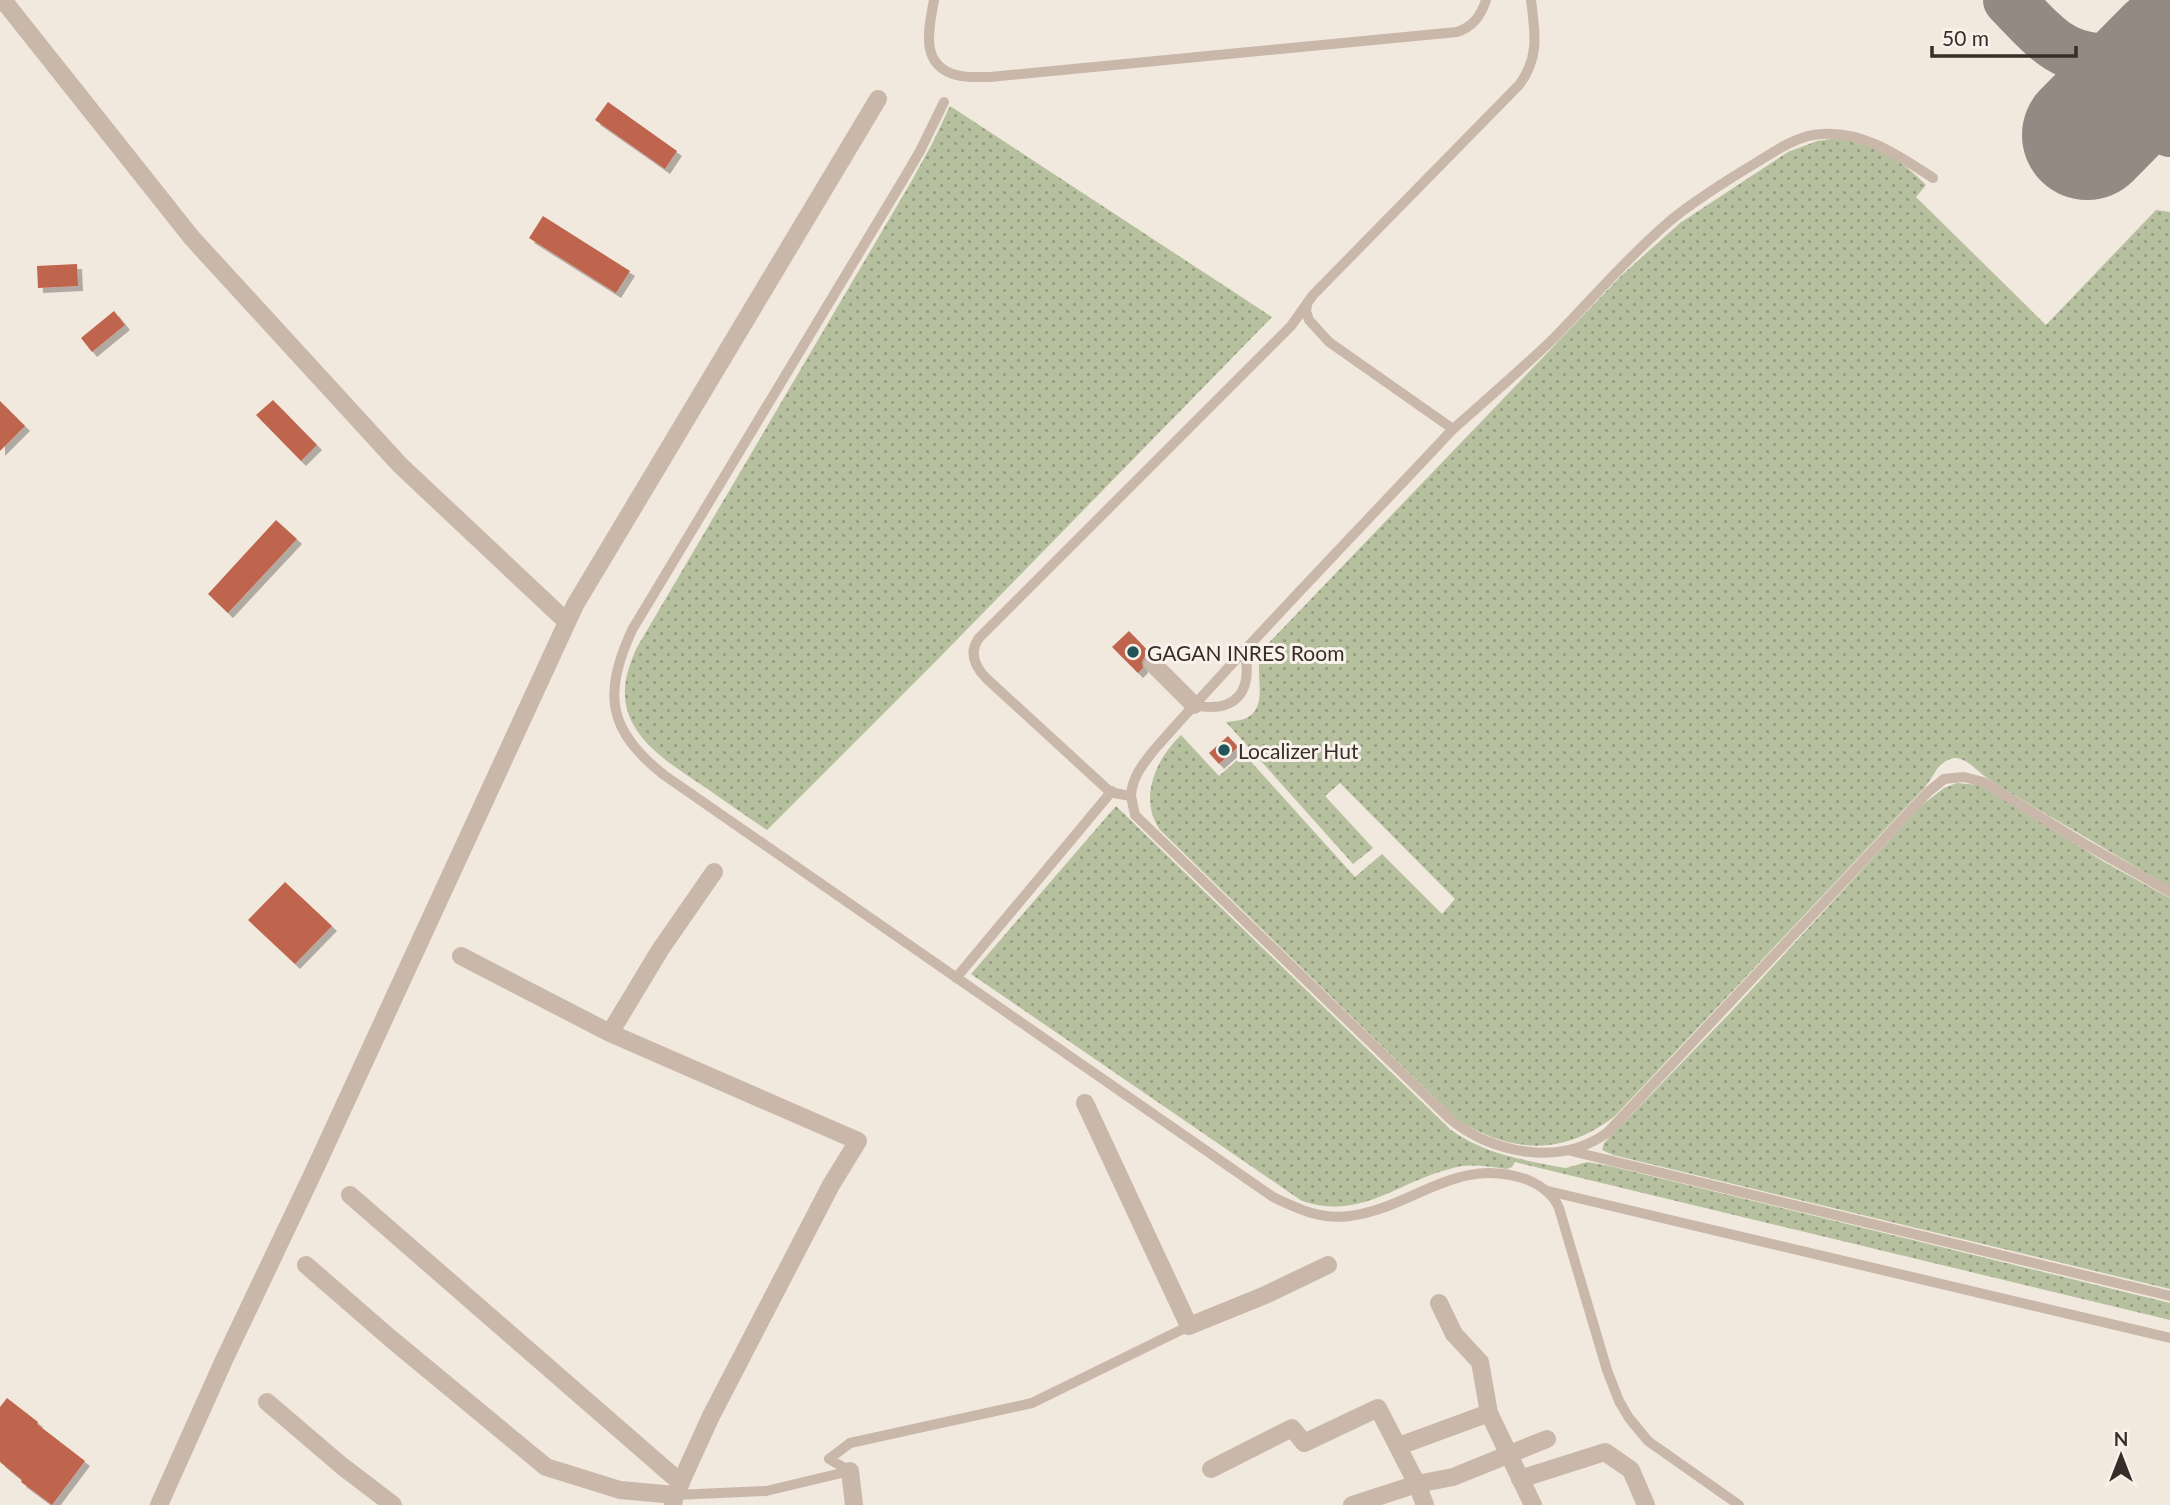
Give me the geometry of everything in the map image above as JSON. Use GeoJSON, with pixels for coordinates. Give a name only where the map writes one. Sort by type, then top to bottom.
{"type":"FeatureCollection","features":[{"type":"Feature","properties":{"kind":"street"},"geometry":{"type":"LineString","coordinates":[[3,0],[192,238],[400,465],[567,622]]}},
{"type":"Feature","properties":{"kind":"street"},"geometry":{"type":"LineString","coordinates":[[159,1505],[575,605],[878,99]]}},
{"type":"Feature","properties":{"kind":"street"},"geometry":{"type":"LineString","coordinates":[[1153,664],[1194,705]]}},
{"type":"Feature","properties":{"kind":"street"},"geometry":{"type":"LineString","coordinates":[[610,1033],[660,950],[714,872]]}},
{"type":"Feature","properties":{"kind":"street"},"geometry":{"type":"LineString","coordinates":[[461,956],[610,1033],[858,1141],[831,1185],[711,1416],[676,1494]]}},
{"type":"Feature","properties":{"kind":"street"},"geometry":{"type":"LineString","coordinates":[[1085,1103],[1189,1326],[1263,1296],[1328,1265]]}},
{"type":"Feature","properties":{"kind":"street"},"geometry":{"type":"LineString","coordinates":[[350,1195],[676,1494]]}},
{"type":"Feature","properties":{"kind":"street"},"geometry":{"type":"LineString","coordinates":[[306,1265],[545,1467],[620,1490],[676,1494]]}},
{"type":"Feature","properties":{"kind":"street"},"geometry":{"type":"LineString","coordinates":[[1439,1303],[1454,1334],[1480,1362],[1489,1413],[1533,1505]]}},
{"type":"Feature","properties":{"kind":"street"},"geometry":{"type":"LineString","coordinates":[[267,1402],[393,1505]]}},
{"type":"Feature","properties":{"kind":"street"},"geometry":{"type":"LineString","coordinates":[[1211,1469],[1292,1428],[1304,1443],[1378,1408],[1399,1446],[1424,1505]]}},
{"type":"Feature","properties":{"kind":"street"},"geometry":{"type":"LineString","coordinates":[[1399,1446],[1489,1413]]}},
{"type":"Feature","properties":{"kind":"street"},"geometry":{"type":"LineString","coordinates":[[1352,1505],[1417,1484],[1453,1477],[1547,1439]]}},
{"type":"Feature","properties":{"kind":"street"},"geometry":{"type":"LineString","coordinates":[[1520,1479],[1605,1452],[1631,1470],[1646,1505]]}},
{"type":"Feature","properties":{"kind":"street"},"geometry":{"type":"LineString","coordinates":[[850,1471],[854,1505]]}},
{"type":"Feature","properties":{"kind":"lane"},"geometry":{"type":"LineString","coordinates":[[934,0],[928,40],[932,56],[943,69],[957,75],[989,77],[1457,32],[1475,22],[1486,0]]}},
{"type":"Feature","properties":{"kind":"lane"},"geometry":{"type":"LineString","coordinates":[[1131,796],[1112,791],[982,674],[974,661],[975,644],[1291,326],[1313,295],[1526,76],[1535,46],[1531,0]]}},
{"type":"Feature","properties":{"kind":"lane"},"geometry":{"type":"LineString","coordinates":[[944,102],[903,180],[632,630],[617,668],[614,707],[621,728],[644,760],[1273,1197],[1299,1210],[1334,1217],[1362,1214],[1444,1182],[1481,1172],[1497,1172],[1520,1177],[1548,1191],[2170,1338]]}},
{"type":"Feature","properties":{"kind":"lane"},"geometry":{"type":"LineString","coordinates":[[1933,178],[1897,155],[1869,142],[1846,135],[1813,135],[1783,147],[1740,172],[1674,218],[1553,338],[1453,429],[1194,705],[1138,770],[1131,796],[1135,816],[1457,1125],[1477,1138],[1503,1147],[1540,1153],[1568,1150],[1595,1141],[1616,1124],[1928,792],[1944,779],[1964,777],[1983,782],[2083,844],[2170,892]]}},
{"type":"Feature","properties":{"kind":"lane"},"geometry":{"type":"LineString","coordinates":[[1308,302],[1306,311],[1309,320],[1329,342],[1453,429]]}},
{"type":"Feature","properties":{"kind":"lane"},"geometry":{"type":"LineString","coordinates":[[1194,705],[1220,707],[1231,704],[1241,695],[1247,673],[1244,650]]}},
{"type":"Feature","properties":{"kind":"lane"},"geometry":{"type":"LineString","coordinates":[[956,978],[1112,791]]}},
{"type":"Feature","properties":{"kind":"lane"},"geometry":{"type":"LineString","coordinates":[[1568,1150],[2170,1296]]}},
{"type":"Feature","properties":{"kind":"lane"},"geometry":{"type":"LineString","coordinates":[[1548,1191],[1559,1208],[1607,1370],[1629,1418],[1647,1441],[1739,1505]]}},
{"type":"Feature","properties":{"kind":"lane"},"geometry":{"type":"LineString","coordinates":[[850,1471],[829,1459],[850,1443],[1032,1403],[1189,1326]]}},
{"type":"Feature","properties":{"kind":"lane"},"geometry":{"type":"LineString","coordinates":[[676,1494],[766,1491],[850,1471]]}},
{"type":"Feature","properties":{"kind":"green space"},"geometry":{"type":"Polygon","coordinates":[[[950,106],[1272,317],[767,830],[668,762],[644,739],[628,712],[625,689],[628,671],[636,649],[911,182],[950,106]]]}},
{"type":"Feature","properties":{"kind":"green space"},"geometry":{"type":"Polygon","coordinates":[[[1838,138],[1864,144],[1886,154],[1916,176],[1926,185],[1916,197],[2046,325],[2156,210],[2170,212],[2170,887],[2002,788],[1962,759],[1950,759],[1937,769],[1925,787],[1614,1117],[1595,1130],[1556,1144],[1537,1146],[1499,1139],[1459,1121],[1160,830],[1150,805],[1153,780],[1164,755],[1181,735],[1219,776],[1244,754],[1355,877],[1382,854],[1442,914],[1455,899],[1340,783],[1325,796],[1373,848],[1353,864],[1226,722],[1244,719],[1252,714],[1257,706],[1262,650],[1622,275],[1680,223],[1788,152],[1817,141],[1838,138]]]}},
{"type":"Feature","properties":{"kind":"green space"},"geometry":{"type":"Polygon","coordinates":[[[1957,783],[1978,785],[1986,789],[2106,863],[2170,898],[2170,1289],[1613,1155],[1602,1150],[1604,1143],[1729,1014],[1922,805],[1944,788],[1957,783]]]}},
{"type":"Feature","properties":{"kind":"green space"},"geometry":{"type":"Polygon","coordinates":[[[1116,806],[1451,1130],[1477,1145],[1559,1167],[1566,1168],[1587,1162],[1610,1166],[2170,1303],[2170,1320],[1515,1162],[1507,1169],[1473,1166],[1453,1168],[1362,1203],[1323,1206],[1302,1201],[971,974],[1116,806]]]}},
{"type":"Feature","properties":{"kind":"building"},"geometry":{"type":"Polygon","coordinates":[[[608,102],[677,151],[665,169],[595,120],[608,102]]]}},
{"type":"Feature","properties":{"kind":"building"},"geometry":{"type":"Polygon","coordinates":[[[543,216],[630,271],[616,293],[529,238],[543,216]]]}},
{"type":"Feature","properties":{"kind":"building"},"geometry":{"type":"Polygon","coordinates":[[[77,264],[78,286],[38,288],[37,266],[77,264]]]}},
{"type":"Feature","properties":{"kind":"building"},"geometry":{"type":"Polygon","coordinates":[[[114,311],[125,325],[92,352],[81,338],[114,311]]]}},
{"type":"Feature","properties":{"kind":"building"},"geometry":{"type":"Polygon","coordinates":[[[273,400],[317,445],[301,461],[256,415],[273,400]]]}},
{"type":"Feature","properties":{"kind":"building"},"geometry":{"type":"Polygon","coordinates":[[[0,401],[25,426],[0,451],[0,401]]]}},
{"type":"Feature","properties":{"kind":"building"},"geometry":{"type":"Polygon","coordinates":[[[276,520],[297,539],[228,613],[208,594],[276,520]]]}},
{"type":"Feature","properties":{"kind":"building","name":"GAGAN INRES Room"},"geometry":{"type":"Polygon","coordinates":[[[1129,631],[1150,653],[1145,656],[1143,668],[1138,673],[1112,647],[1129,631]]]}},
{"type":"Feature","properties":{"kind":"building","name":"Localizer Hut"},"geometry":{"type":"Polygon","coordinates":[[[1228,736],[1238,747],[1219,764],[1209,753],[1228,736]]]}},
{"type":"Feature","properties":{"kind":"building"},"geometry":{"type":"Polygon","coordinates":[[[285,882],[332,926],[295,964],[248,920],[285,882]]]}},
{"type":"Feature","properties":{"kind":"building"},"geometry":{"type":"Polygon","coordinates":[[[7,1398],[85,1461],[52,1505],[0,1462],[0,1407],[7,1398]]]}},
{"type":"Feature","properties":{"kind":"taxiway"},"geometry":{"type":"LineString","coordinates":[[2009,0],[2052,42],[2080,56],[2110,60],[2126,58],[2170,44]]}},
{"type":"Feature","properties":{"kind":"taxiway"},"geometry":{"type":"LineString","coordinates":[[2170,71],[2165,105],[2170,131]]}},
{"type":"Feature","properties":{"kind":"runway"},"geometry":{"type":"LineString","coordinates":[[2087,135],[2170,51]]}},
{"type":"Feature","properties":{"kind":"place","name":"GAGAN INRES Room"},"geometry":{"type":"Point","coordinates":[1133,652]}},
{"type":"Feature","properties":{"kind":"place","name":"Localizer Hut"},"geometry":{"type":"Point","coordinates":[1224,750]}}]}
